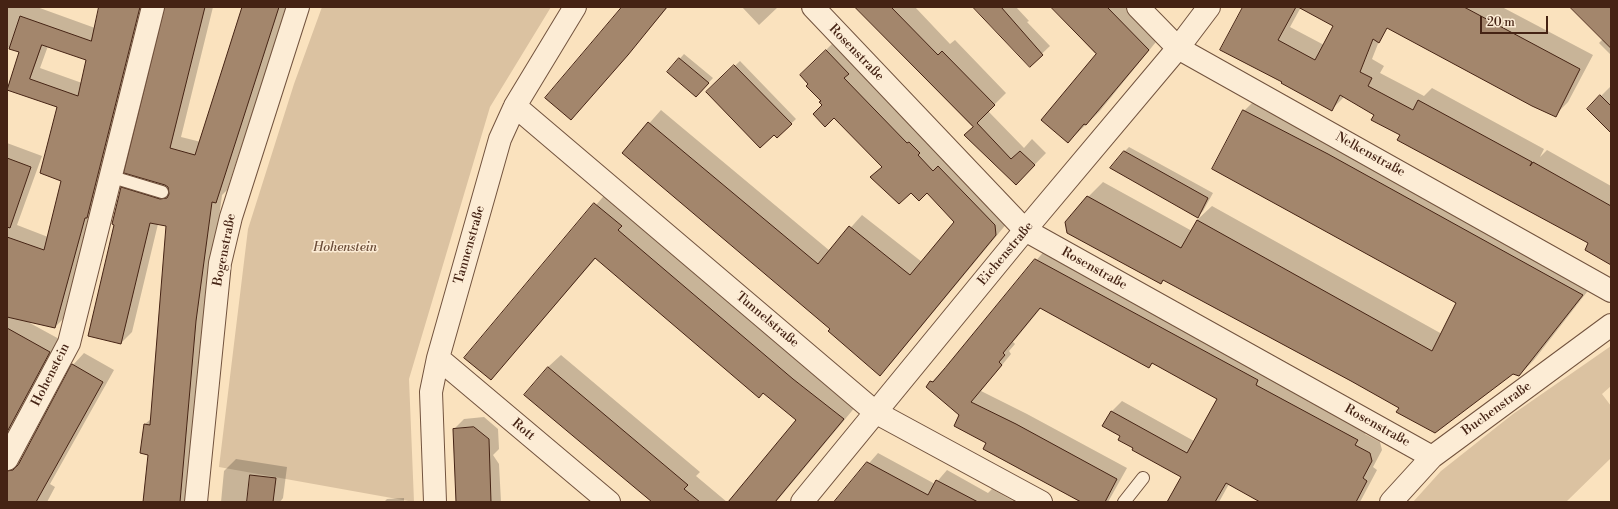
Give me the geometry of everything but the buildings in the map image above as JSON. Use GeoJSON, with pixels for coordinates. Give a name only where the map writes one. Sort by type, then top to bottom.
{"type":"FeatureCollection","features":[{"type":"Feature","properties":{"kind":"street","name":"Hohenstein"},"geometry":{"type":"LineString","coordinates":[[7,459],[69,343],[153,7]]}},
{"type":"Feature","properties":{"kind":"street","name":"Bogenstraße"},"geometry":{"type":"LineString","coordinates":[[196,502],[220,263],[231,217],[298,7]]}},
{"type":"Feature","properties":{"kind":"street","name":"Tannenstraße"},"geometry":{"type":"LineString","coordinates":[[435,502],[431,392],[438,358],[500,139],[514,106],[575,7]]}},
{"type":"Feature","properties":{"kind":"street","name":"Rosenstraße"},"geometry":{"type":"LineString","coordinates":[[813,7],[1025,230],[1432,457]]}},
{"type":"Feature","properties":{"kind":"street","name":"Nelkenstraße"},"geometry":{"type":"LineString","coordinates":[[1138,7],[1178,48],[1611,291]]}},
{"type":"Feature","properties":{"kind":"street","name":"Eichenstraße"},"geometry":{"type":"LineString","coordinates":[[802,502],[1025,230],[1178,48],[1209,7]]}},
{"type":"Feature","properties":{"kind":"street","name":"Tunnelstraße"},"geometry":{"type":"LineString","coordinates":[[514,106],[875,412],[1041,502]]}},
{"type":"Feature","properties":{"kind":"street","name":"Buchenstraße"},"geometry":{"type":"LineString","coordinates":[[1391,502],[1432,457],[1611,325]]}},
{"type":"Feature","properties":{"kind":"street","name":"Rott"},"geometry":{"type":"LineString","coordinates":[[438,358],[609,502]]}},
{"type":"Feature","properties":{"kind":"lane"},"geometry":{"type":"LineString","coordinates":[[110,176],[162,192]]}},
{"type":"Feature","properties":{"kind":"lane"},"geometry":{"type":"LineString","coordinates":[[1124,502],[1143,478]]}},
{"type":"Feature","properties":{"kind":"green space","name":"Hohenstein"},"geometry":{"type":"Polygon","coordinates":[[[322,7],[551,7],[490,107],[409,379],[414,502],[219,467],[248,229],[294,84],[322,7]]]}},
{"type":"Feature","properties":{"kind":"green space"},"geometry":{"type":"Polygon","coordinates":[[[1611,346],[1611,386],[1602,394],[1611,406],[1611,458],[1566,502],[1413,502],[1441,471],[1513,414],[1611,346]]]}}]}
